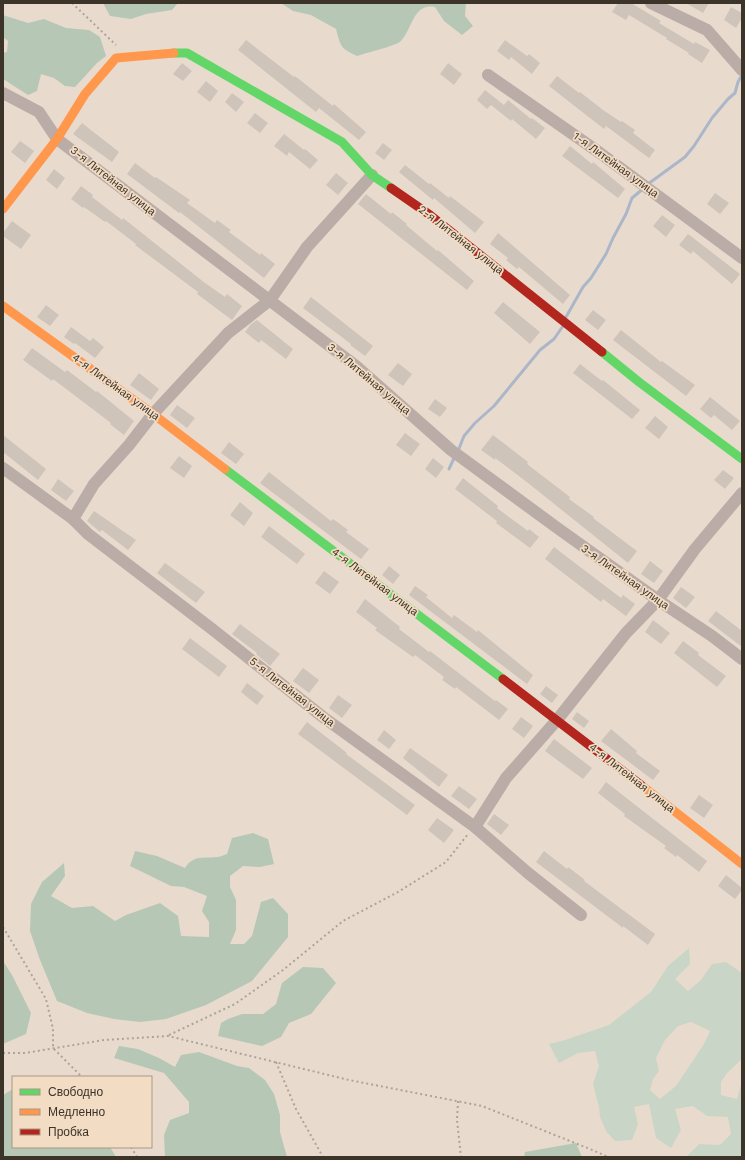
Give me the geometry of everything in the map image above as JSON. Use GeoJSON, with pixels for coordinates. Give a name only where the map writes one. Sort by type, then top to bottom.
{"type":"FeatureCollection","features":[{"type":"Feature","properties":{"kind":"street"},"geometry":{"type":"LineString","coordinates":[[651,3],[707,30],[742,70]]}},
{"type":"Feature","properties":{"kind":"street","name":"2-я Литейная улица"},"geometry":{"type":"LineString","coordinates":[[3,209],[57,139],[85,94],[116,58],[164,53],[187,53],[342,142],[372,175],[430,215],[639,382],[742,459]]}},
{"type":"Feature","properties":{"kind":"street","name":"1-я Литейная улица"},"geometry":{"type":"LineString","coordinates":[[488,75],[600,153],[742,258]]}},
{"type":"Feature","properties":{"kind":"street","name":"3-я Литейная улица"},"geometry":{"type":"LineString","coordinates":[[3,93],[39,112],[57,139],[356,366],[451,450],[556,528],[712,636],[742,659]]}},
{"type":"Feature","properties":{"kind":"street"},"geometry":{"type":"LineString","coordinates":[[72,519],[94,484],[129,445],[152,414],[228,333],[270,300],[307,247],[372,175]]}},
{"type":"Feature","properties":{"kind":"street","name":"4-я Литейная улица"},"geometry":{"type":"LineString","coordinates":[[3,306],[152,414],[557,720],[742,864]]}},
{"type":"Feature","properties":{"kind":"street","name":"5-я Литейная улица"},"geometry":{"type":"LineString","coordinates":[[3,468],[72,519],[88,534],[212,629],[323,717],[475,827],[528,873],[581,915]]}},
{"type":"Feature","properties":{"kind":"street"},"geometry":{"type":"LineString","coordinates":[[475,827],[506,778],[557,720],[626,633],[658,600],[695,549],[742,493]]}},
{"type":"Feature","properties":{"kind":"path"},"geometry":{"type":"LineString","coordinates":[[72,3],[128,57]]}},
{"type":"Feature","properties":{"kind":"path"},"geometry":{"type":"LineString","coordinates":[[168,1036],[235,1004],[283,970],[343,921],[398,892],[446,862],[475,827]]}},
{"type":"Feature","properties":{"kind":"path"},"geometry":{"type":"LineString","coordinates":[[3,927],[46,999],[54,1029],[53,1048],[81,1076]]}},
{"type":"Feature","properties":{"kind":"path"},"geometry":{"type":"LineString","coordinates":[[3,1053],[25,1053],[104,1040],[168,1036],[349,1080],[482,1106],[608,1157]]}},
{"type":"Feature","properties":{"kind":"path"},"geometry":{"type":"LineString","coordinates":[[276,1062],[296,1109],[323,1157]]}},
{"type":"Feature","properties":{"kind":"path"},"geometry":{"type":"LineString","coordinates":[[458,1101],[457,1120],[461,1157]]}},
{"type":"Feature","properties":{"kind":"path"},"geometry":{"type":"LineString","coordinates":[[131,1148],[137,1157]]}},
{"type":"Feature","properties":{"kind":"green space"},"geometry":{"type":"Polygon","coordinates":[[[103,3],[178,3],[172,10],[146,14],[131,19],[110,16],[103,3]]]}},
{"type":"Feature","properties":{"kind":"green space"},"geometry":{"type":"Polygon","coordinates":[[[281,3],[466,3],[465,16],[473,26],[462,35],[444,21],[435,7],[428,7],[422,9],[414,18],[401,41],[357,56],[344,49],[339,40],[336,29],[311,15],[293,11],[281,3]]]}},
{"type":"Feature","properties":{"kind":"green space"},"geometry":{"type":"Polygon","coordinates":[[[3,15],[28,23],[44,19],[66,28],[89,30],[100,37],[106,56],[97,63],[75,87],[65,86],[54,78],[41,74],[37,91],[28,95],[3,79],[3,53],[7,52],[8,41],[3,37],[3,15]]]}},
{"type":"Feature","properties":{"kind":"green space"},"geometry":{"type":"Polygon","coordinates":[[[253,833],[268,839],[274,864],[260,867],[243,866],[230,876],[230,887],[236,900],[236,930],[230,944],[244,944],[252,936],[261,902],[273,898],[288,914],[288,937],[252,981],[206,1005],[166,1019],[140,1022],[114,1019],[87,1013],[57,1001],[30,931],[31,904],[42,882],[64,863],[65,876],[51,896],[72,908],[93,906],[115,921],[126,915],[160,903],[178,916],[181,936],[209,937],[209,922],[202,911],[207,896],[184,887],[171,886],[130,866],[135,851],[157,856],[185,868],[195,859],[218,857],[227,854],[232,838],[253,833]]]}},
{"type":"Feature","properties":{"kind":"green space"},"geometry":{"type":"Polygon","coordinates":[[[689,948],[690,964],[675,979],[688,991],[701,980],[712,964],[726,962],[742,973],[742,1059],[727,1073],[721,1082],[721,1095],[737,1099],[742,1081],[742,1157],[687,1157],[699,1144],[720,1145],[731,1134],[728,1117],[707,1116],[693,1106],[675,1109],[681,1130],[671,1148],[656,1138],[649,1104],[634,1107],[638,1124],[632,1140],[615,1141],[606,1131],[600,1117],[593,1084],[599,1066],[595,1051],[578,1053],[559,1063],[549,1044],[609,1025],[651,992],[668,966],[689,948]],[[691,1022],[678,1026],[665,1040],[656,1058],[659,1071],[653,1079],[650,1090],[660,1099],[676,1086],[704,1044],[710,1031],[691,1022]]]}},
{"type":"Feature","properties":{"kind":"green space"},"geometry":{"type":"Polygon","coordinates":[[[3,961],[12,975],[31,1013],[26,1034],[3,1044],[3,961]]]}},
{"type":"Feature","properties":{"kind":"green space"},"geometry":{"type":"Polygon","coordinates":[[[303,967],[323,968],[336,983],[311,1014],[289,1023],[281,1037],[262,1046],[218,1036],[221,1023],[228,1019],[242,1014],[263,1014],[276,1004],[282,983],[303,967]]]}},
{"type":"Feature","properties":{"kind":"green space"},"geometry":{"type":"Polygon","coordinates":[[[119,1046],[138,1049],[175,1067],[181,1055],[199,1052],[237,1066],[249,1068],[265,1080],[274,1094],[280,1115],[280,1132],[287,1157],[165,1157],[164,1135],[170,1120],[189,1113],[189,1102],[164,1073],[114,1058],[119,1046]]]}},
{"type":"Feature","properties":{"kind":"green space"},"geometry":{"type":"Polygon","coordinates":[[[12,1090],[12,1148],[111,1148],[116,1157],[3,1157],[3,1095],[12,1090]]]}},
{"type":"Feature","properties":{"kind":"green space"},"geometry":{"type":"Polygon","coordinates":[[[576,1143],[582,1157],[524,1157],[525,1152],[576,1143]]]}},
{"type":"Feature","properties":{"kind":"building"},"geometry":{"type":"Polygon","coordinates":[[[618,3],[631,3],[661,21],[659,23],[694,44],[695,42],[710,50],[702,63],[666,39],[667,38],[629,15],[626,20],[612,12],[618,3]]]}},
{"type":"Feature","properties":{"kind":"building"},"geometry":{"type":"Polygon","coordinates":[[[686,3],[709,3],[703,13],[686,3]]]}},
{"type":"Feature","properties":{"kind":"building"},"geometry":{"type":"Polygon","coordinates":[[[731,7],[742,13],[742,18],[736,28],[724,20],[731,7]]]}},
{"type":"Feature","properties":{"kind":"building"},"geometry":{"type":"Polygon","coordinates":[[[246,40],[333,106],[334,104],[366,132],[359,140],[319,108],[316,112],[238,50],[246,40]]]}},
{"type":"Feature","properties":{"kind":"building"},"geometry":{"type":"Polygon","coordinates":[[[505,40],[527,56],[529,54],[540,63],[532,74],[511,57],[509,60],[497,51],[505,40]]]}},
{"type":"Feature","properties":{"kind":"building"},"geometry":{"type":"Polygon","coordinates":[[[182,63],[192,71],[183,81],[173,74],[182,63]]]}},
{"type":"Feature","properties":{"kind":"building"},"geometry":{"type":"Polygon","coordinates":[[[448,63],[462,74],[454,85],[440,74],[448,63]]]}},
{"type":"Feature","properties":{"kind":"building"},"geometry":{"type":"Polygon","coordinates":[[[557,76],[603,110],[635,130],[633,133],[655,150],[649,158],[606,126],[604,129],[549,86],[557,76]]]}},
{"type":"Feature","properties":{"kind":"building"},"geometry":{"type":"Polygon","coordinates":[[[206,81],[218,91],[210,102],[197,92],[206,81]]]}},
{"type":"Feature","properties":{"kind":"building"},"geometry":{"type":"Polygon","coordinates":[[[485,90],[504,105],[508,100],[531,119],[532,118],[545,128],[536,139],[512,119],[511,121],[491,105],[487,109],[477,100],[485,90]]]}},
{"type":"Feature","properties":{"kind":"building"},"geometry":{"type":"Polygon","coordinates":[[[232,93],[244,102],[236,112],[225,102],[232,93]]]}},
{"type":"Feature","properties":{"kind":"building"},"geometry":{"type":"Polygon","coordinates":[[[255,113],[268,123],[260,133],[247,123],[255,113]]]}},
{"type":"Feature","properties":{"kind":"building"},"geometry":{"type":"Polygon","coordinates":[[[82,123],[119,152],[112,162],[73,134],[82,123]]]}},
{"type":"Feature","properties":{"kind":"building"},"geometry":{"type":"Polygon","coordinates":[[[284,134],[318,160],[310,169],[289,152],[287,156],[274,146],[284,134]]]}},
{"type":"Feature","properties":{"kind":"building"},"geometry":{"type":"Polygon","coordinates":[[[20,141],[34,151],[25,163],[11,152],[20,141]]]}},
{"type":"Feature","properties":{"kind":"building"},"geometry":{"type":"Polygon","coordinates":[[[383,143],[392,150],[384,160],[375,153],[383,143]]]}},
{"type":"Feature","properties":{"kind":"building"},"geometry":{"type":"Polygon","coordinates":[[[570,146],[592,164],[593,162],[625,189],[618,198],[562,156],[570,146]]]}},
{"type":"Feature","properties":{"kind":"building"},"geometry":{"type":"Polygon","coordinates":[[[135,163],[155,178],[156,177],[190,200],[187,203],[215,223],[217,220],[231,230],[229,232],[275,264],[264,278],[180,212],[179,213],[127,174],[135,163]]]}},
{"type":"Feature","properties":{"kind":"building"},"geometry":{"type":"Polygon","coordinates":[[[405,165],[429,184],[430,183],[449,198],[450,196],[484,222],[475,233],[434,198],[433,200],[399,172],[405,165]]]}},
{"type":"Feature","properties":{"kind":"building"},"geometry":{"type":"Polygon","coordinates":[[[54,169],[65,178],[57,189],[46,180],[54,169]]]}},
{"type":"Feature","properties":{"kind":"building"},"geometry":{"type":"Polygon","coordinates":[[[336,173],[348,183],[338,195],[326,185],[336,173]]]}},
{"type":"Feature","properties":{"kind":"building"},"geometry":{"type":"Polygon","coordinates":[[[81,186],[93,195],[92,197],[122,220],[123,218],[205,283],[225,297],[227,294],[242,306],[232,320],[106,221],[105,222],[71,199],[81,186]]]}},
{"type":"Feature","properties":{"kind":"building"},"geometry":{"type":"Polygon","coordinates":[[[715,193],[729,203],[720,214],[707,204],[715,193]]]}},
{"type":"Feature","properties":{"kind":"building"},"geometry":{"type":"Polygon","coordinates":[[[366,194],[391,214],[392,212],[407,224],[406,225],[474,281],[467,290],[358,204],[366,194]]]}},
{"type":"Feature","properties":{"kind":"building"},"geometry":{"type":"Polygon","coordinates":[[[662,215],[675,225],[666,237],[653,226],[662,215]]]}},
{"type":"Feature","properties":{"kind":"building"},"geometry":{"type":"Polygon","coordinates":[[[12,221],[31,235],[21,249],[3,236],[3,233],[12,221]]]}},
{"type":"Feature","properties":{"kind":"building"},"geometry":{"type":"Polygon","coordinates":[[[498,233],[570,295],[563,304],[519,267],[517,269],[506,260],[508,258],[490,244],[498,233]]]}},
{"type":"Feature","properties":{"kind":"building"},"geometry":{"type":"Polygon","coordinates":[[[688,234],[740,274],[732,284],[693,251],[691,254],[679,245],[688,234]]]}},
{"type":"Feature","properties":{"kind":"building"},"geometry":{"type":"Polygon","coordinates":[[[311,297],[373,346],[365,356],[303,308],[311,297]]]}},
{"type":"Feature","properties":{"kind":"building"},"geometry":{"type":"Polygon","coordinates":[[[503,302],[540,332],[530,344],[494,313],[503,302]]]}},
{"type":"Feature","properties":{"kind":"building"},"geometry":{"type":"Polygon","coordinates":[[[46,305],[59,315],[50,326],[37,317],[46,305]]]}},
{"type":"Feature","properties":{"kind":"building"},"geometry":{"type":"Polygon","coordinates":[[[593,310],[606,320],[598,330],[585,320],[593,310]]]}},
{"type":"Feature","properties":{"kind":"building"},"geometry":{"type":"Polygon","coordinates":[[[257,320],[293,349],[286,359],[261,340],[259,343],[245,332],[251,324],[257,320]]]}},
{"type":"Feature","properties":{"kind":"building"},"geometry":{"type":"Polygon","coordinates":[[[71,327],[90,341],[93,338],[104,347],[95,358],[75,343],[74,344],[64,337],[71,327]]]}},
{"type":"Feature","properties":{"kind":"building"},"geometry":{"type":"Polygon","coordinates":[[[621,330],[661,362],[662,361],[695,385],[686,396],[613,340],[621,330]]]}},
{"type":"Feature","properties":{"kind":"building"},"geometry":{"type":"Polygon","coordinates":[[[32,348],[65,372],[67,370],[96,392],[97,391],[134,421],[124,435],[110,424],[111,423],[53,379],[52,381],[23,360],[32,348]]]}},
{"type":"Feature","properties":{"kind":"building"},"geometry":{"type":"Polygon","coordinates":[[[398,363],[412,374],[403,386],[388,375],[398,363]]]}},
{"type":"Feature","properties":{"kind":"building"},"geometry":{"type":"Polygon","coordinates":[[[580,364],[602,381],[603,380],[640,410],[632,419],[573,373],[580,364]]]}},
{"type":"Feature","properties":{"kind":"building"},"geometry":{"type":"Polygon","coordinates":[[[139,373],[159,389],[151,400],[130,385],[139,373]]]}},
{"type":"Feature","properties":{"kind":"building"},"geometry":{"type":"Polygon","coordinates":[[[710,397],[740,421],[732,430],[714,415],[711,418],[700,409],[710,397]]]}},
{"type":"Feature","properties":{"kind":"building"},"geometry":{"type":"Polygon","coordinates":[[[435,399],[447,408],[440,417],[428,409],[435,399]]]}},
{"type":"Feature","properties":{"kind":"building"},"geometry":{"type":"Polygon","coordinates":[[[177,405],[195,418],[187,428],[170,415],[177,405]]]}},
{"type":"Feature","properties":{"kind":"building"},"geometry":{"type":"Polygon","coordinates":[[[655,416],[668,427],[659,439],[645,428],[655,416]]]}},
{"type":"Feature","properties":{"kind":"building"},"geometry":{"type":"Polygon","coordinates":[[[405,433],[420,444],[411,456],[396,445],[405,433]]]}},
{"type":"Feature","properties":{"kind":"building"},"geometry":{"type":"Polygon","coordinates":[[[3,435],[46,469],[38,480],[3,452],[3,435]]]}},
{"type":"Feature","properties":{"kind":"building"},"geometry":{"type":"Polygon","coordinates":[[[493,435],[528,462],[527,464],[570,497],[569,499],[637,551],[628,563],[528,483],[495,458],[495,460],[481,450],[493,435]]]}},
{"type":"Feature","properties":{"kind":"building"},"geometry":{"type":"Polygon","coordinates":[[[229,442],[244,454],[236,464],[221,453],[229,442]]]}},
{"type":"Feature","properties":{"kind":"building"},"geometry":{"type":"Polygon","coordinates":[[[179,456],[192,466],[184,478],[170,468],[179,456]]]}},
{"type":"Feature","properties":{"kind":"building"},"geometry":{"type":"Polygon","coordinates":[[[433,458],[444,467],[436,478],[425,469],[433,458]]]}},
{"type":"Feature","properties":{"kind":"building"},"geometry":{"type":"Polygon","coordinates":[[[723,470],[734,478],[725,489],[714,480],[723,470]]]}},
{"type":"Feature","properties":{"kind":"building"},"geometry":{"type":"Polygon","coordinates":[[[269,472],[331,521],[333,519],[348,530],[346,532],[369,549],[361,559],[260,483],[269,472]]]}},
{"type":"Feature","properties":{"kind":"building"},"geometry":{"type":"Polygon","coordinates":[[[463,478],[498,506],[497,508],[528,531],[529,529],[539,537],[530,548],[496,523],[497,521],[455,489],[463,478]]]}},
{"type":"Feature","properties":{"kind":"building"},"geometry":{"type":"Polygon","coordinates":[[[58,479],[74,491],[66,501],[51,490],[58,479]]]}},
{"type":"Feature","properties":{"kind":"building"},"geometry":{"type":"Polygon","coordinates":[[[240,502],[253,513],[244,526],[230,515],[240,502]]]}},
{"type":"Feature","properties":{"kind":"building"},"geometry":{"type":"Polygon","coordinates":[[[94,511],[136,540],[128,550],[102,530],[100,532],[87,521],[94,511]]]}},
{"type":"Feature","properties":{"kind":"building"},"geometry":{"type":"Polygon","coordinates":[[[269,526],[305,554],[297,564],[261,537],[269,526]]]}},
{"type":"Feature","properties":{"kind":"building"},"geometry":{"type":"Polygon","coordinates":[[[554,547],[621,598],[623,595],[635,604],[626,616],[603,599],[601,602],[545,559],[554,547]]]}},
{"type":"Feature","properties":{"kind":"building"},"geometry":{"type":"Polygon","coordinates":[[[650,561],[663,571],[654,583],[641,574],[650,561]]]}},
{"type":"Feature","properties":{"kind":"building"},"geometry":{"type":"Polygon","coordinates":[[[165,563],[205,592],[196,603],[157,573],[165,563]]]}},
{"type":"Feature","properties":{"kind":"building"},"geometry":{"type":"Polygon","coordinates":[[[389,566],[400,575],[393,584],[382,575],[389,566]]]}},
{"type":"Feature","properties":{"kind":"building"},"geometry":{"type":"Polygon","coordinates":[[[324,571],[339,582],[330,594],[315,583],[324,571]]]}},
{"type":"Feature","properties":{"kind":"building"},"geometry":{"type":"Polygon","coordinates":[[[415,586],[428,595],[426,597],[452,618],[454,615],[477,632],[478,630],[533,675],[527,684],[409,595],[415,586]]]}},
{"type":"Feature","properties":{"kind":"building"},"geometry":{"type":"Polygon","coordinates":[[[681,587],[695,597],[686,608],[673,598],[681,587]]]}},
{"type":"Feature","properties":{"kind":"building"},"geometry":{"type":"Polygon","coordinates":[[[365,599],[400,627],[399,629],[495,701],[496,700],[508,709],[499,720],[456,687],[455,689],[442,680],[444,677],[415,655],[413,657],[375,630],[377,628],[356,612],[365,599]]]}},
{"type":"Feature","properties":{"kind":"building"},"geometry":{"type":"Polygon","coordinates":[[[716,611],[742,631],[742,647],[708,621],[716,611]]]}},
{"type":"Feature","properties":{"kind":"building"},"geometry":{"type":"Polygon","coordinates":[[[653,620],[670,633],[661,644],[645,632],[653,620]]]}},
{"type":"Feature","properties":{"kind":"building"},"geometry":{"type":"Polygon","coordinates":[[[240,624],[280,654],[270,666],[256,654],[257,653],[232,634],[240,624]]]}},
{"type":"Feature","properties":{"kind":"building"},"geometry":{"type":"Polygon","coordinates":[[[190,638],[227,666],[219,677],[182,649],[190,638]]]}},
{"type":"Feature","properties":{"kind":"building"},"geometry":{"type":"Polygon","coordinates":[[[683,641],[699,653],[698,655],[726,676],[717,687],[674,653],[683,641]]]}},
{"type":"Feature","properties":{"kind":"building"},"geometry":{"type":"Polygon","coordinates":[[[303,668],[319,680],[309,693],[293,681],[303,668]]]}},
{"type":"Feature","properties":{"kind":"building"},"geometry":{"type":"Polygon","coordinates":[[[247,683],[264,696],[257,705],[241,692],[247,683]]]}},
{"type":"Feature","properties":{"kind":"building"},"geometry":{"type":"Polygon","coordinates":[[[546,686],[558,695],[552,703],[540,694],[546,686]]]}},
{"type":"Feature","properties":{"kind":"building"},"geometry":{"type":"Polygon","coordinates":[[[338,695],[352,705],[342,718],[329,708],[338,695]]]}},
{"type":"Feature","properties":{"kind":"building"},"geometry":{"type":"Polygon","coordinates":[[[577,712],[589,721],[584,728],[572,719],[577,712]]]}},
{"type":"Feature","properties":{"kind":"building"},"geometry":{"type":"Polygon","coordinates":[[[521,717],[533,726],[524,738],[512,729],[521,717]]]}},
{"type":"Feature","properties":{"kind":"building"},"geometry":{"type":"Polygon","coordinates":[[[307,722],[347,753],[346,754],[415,805],[407,815],[298,734],[307,722]]]}},
{"type":"Feature","properties":{"kind":"building"},"geometry":{"type":"Polygon","coordinates":[[[611,729],[637,751],[636,753],[660,771],[653,780],[601,741],[611,729]]]}},
{"type":"Feature","properties":{"kind":"building"},"geometry":{"type":"Polygon","coordinates":[[[384,730],[396,740],[389,749],[377,740],[384,730]]]}},
{"type":"Feature","properties":{"kind":"building"},"geometry":{"type":"Polygon","coordinates":[[[554,739],[592,768],[583,779],[545,751],[554,739]]]}},
{"type":"Feature","properties":{"kind":"building"},"geometry":{"type":"Polygon","coordinates":[[[410,748],[448,775],[439,787],[403,758],[410,748]]]}},
{"type":"Feature","properties":{"kind":"building"},"geometry":{"type":"Polygon","coordinates":[[[606,782],[707,861],[699,872],[677,855],[676,857],[664,848],[666,846],[624,816],[625,814],[598,793],[606,782]]]}},
{"type":"Feature","properties":{"kind":"building"},"geometry":{"type":"Polygon","coordinates":[[[459,786],[477,799],[469,809],[451,796],[459,786]]]}},
{"type":"Feature","properties":{"kind":"building"},"geometry":{"type":"Polygon","coordinates":[[[699,795],[713,805],[704,818],[690,808],[699,795]]]}},
{"type":"Feature","properties":{"kind":"building"},"geometry":{"type":"Polygon","coordinates":[[[494,814],[509,825],[501,835],[487,824],[494,814]]]}},
{"type":"Feature","properties":{"kind":"building"},"geometry":{"type":"Polygon","coordinates":[[[437,818],[454,830],[444,843],[428,830],[437,818]]]}},
{"type":"Feature","properties":{"kind":"building"},"geometry":{"type":"Polygon","coordinates":[[[544,851],[567,869],[568,867],[585,880],[584,881],[655,934],[648,945],[623,926],[623,928],[536,862],[544,851]]]}},
{"type":"Feature","properties":{"kind":"building"},"geometry":{"type":"Polygon","coordinates":[[[726,875],[742,888],[735,899],[718,886],[726,875]]]}},
{"type":"Feature","properties":{"kind":"waterway"},"geometry":{"type":"LineString","coordinates":[[648,184],[685,157],[712,118],[735,93],[742,75]]}},
{"type":"Feature","properties":{"kind":"waterway"},"geometry":{"type":"LineString","coordinates":[[566,317],[583,287],[591,278],[606,254],[626,214],[632,198],[644,188]]}},
{"type":"Feature","properties":{"kind":"waterway"},"geometry":{"type":"LineString","coordinates":[[458,451],[464,436],[475,423],[494,406],[540,350],[554,339],[563,326]]}},
{"type":"Feature","properties":{"kind":"waterway"},"geometry":{"type":"LineString","coordinates":[[449,469],[455,456]]}},
{"type":"Feature","properties":{"kind":"traffic: fast"},"geometry":{"type":"LineString","coordinates":[[174,53],[187,53],[342,142],[372,175],[391,188]]}},
{"type":"Feature","properties":{"kind":"traffic: fast"},"geometry":{"type":"LineString","coordinates":[[602,352],[639,382],[742,459]]}},
{"type":"Feature","properties":{"kind":"traffic: fast"},"geometry":{"type":"LineString","coordinates":[[225,469],[503,679]]}},
{"type":"Feature","properties":{"kind":"traffic: slow"},"geometry":{"type":"LineString","coordinates":[[3,209],[57,139],[85,94],[116,58],[174,53]]}},
{"type":"Feature","properties":{"kind":"traffic: slow"},"geometry":{"type":"LineString","coordinates":[[3,306],[153,414],[225,469]]}},
{"type":"Feature","properties":{"kind":"traffic: slow"},"geometry":{"type":"LineString","coordinates":[[641,785],[742,864]]}},
{"type":"Feature","properties":{"kind":"traffic: jam"},"geometry":{"type":"LineString","coordinates":[[391,188],[430,215],[602,352]]}},
{"type":"Feature","properties":{"kind":"traffic: jam"},"geometry":{"type":"LineString","coordinates":[[503,679],[641,785]]}}]}
